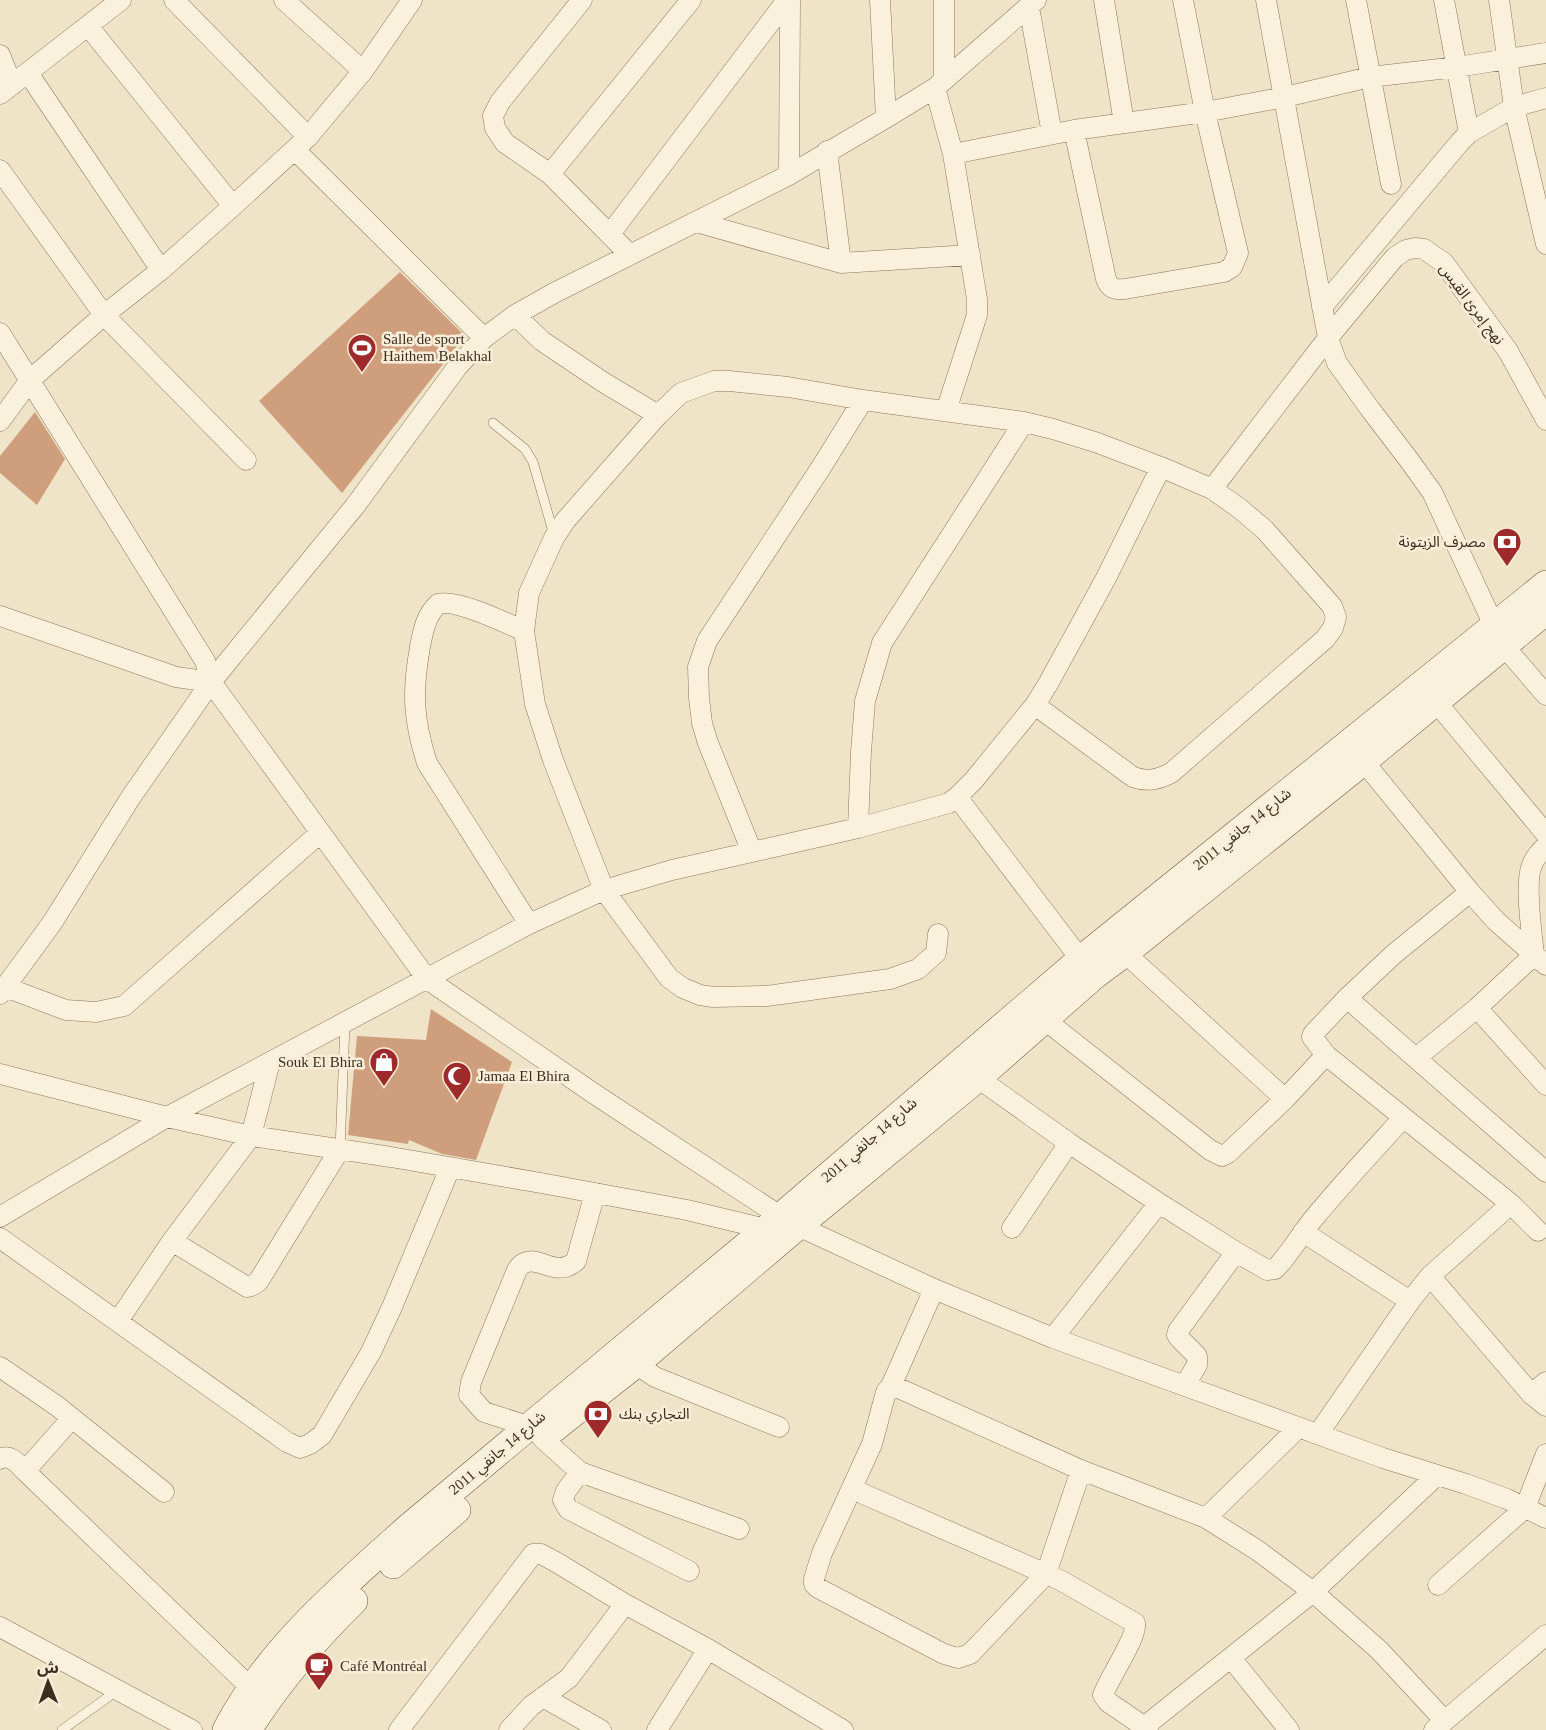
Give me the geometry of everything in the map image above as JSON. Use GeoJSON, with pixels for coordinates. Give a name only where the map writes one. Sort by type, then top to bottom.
{"type":"FeatureCollection","features":[{"type":"Feature","properties":{"kind":"main road","name":"شارع 14 جانفي 2011"},"geometry":{"type":"LineString","coordinates":[[226,1730],[237,1708],[251,1688],[296,1634],[411,1525],[535,1432],[636,1364],[781,1224],[978,1078],[1045,1020],[1087,968],[1125,953],[1356,752],[1436,702],[1546,584]]}},
{"type":"Feature","properties":{"kind":"main road","name":"شارع 14 جانفي 2011"},"geometry":{"type":"LineString","coordinates":[[248,1730],[267,1700],[341,1614],[535,1432],[1087,968],[1499,635],[1546,611]]}},
{"type":"Feature","properties":{"kind":"street"},"geometry":{"type":"LineString","coordinates":[[0,55],[6,90],[121,0]]}},
{"type":"Feature","properties":{"kind":"street"},"geometry":{"type":"LineString","coordinates":[[174,0],[301,144],[484,338]]}},
{"type":"Feature","properties":{"kind":"street"},"geometry":{"type":"LineString","coordinates":[[284,0],[363,71]]}},
{"type":"Feature","properties":{"kind":"street"},"geometry":{"type":"LineString","coordinates":[[0,421],[30,380],[104,315],[161,270],[301,144],[363,71],[412,0]]}},
{"type":"Feature","properties":{"kind":"street"},"geometry":{"type":"LineString","coordinates":[[582,0],[500,102],[494,116],[495,128],[505,143],[550,174],[630,255]]}},
{"type":"Feature","properties":{"kind":"street"},"geometry":{"type":"LineString","coordinates":[[550,174],[691,0]]}},
{"type":"Feature","properties":{"kind":"street"},"geometry":{"type":"LineString","coordinates":[[610,234],[788,0]]}},
{"type":"Feature","properties":{"kind":"street"},"geometry":{"type":"LineString","coordinates":[[788,0],[789,175]]}},
{"type":"Feature","properties":{"kind":"street"},"geometry":{"type":"LineString","coordinates":[[880,0],[886,118]]}},
{"type":"Feature","properties":{"kind":"street"},"geometry":{"type":"LineString","coordinates":[[944,0],[939,83],[977,299],[977,315],[946,411]]}},
{"type":"Feature","properties":{"kind":"street"},"geometry":{"type":"LineString","coordinates":[[1104,0],[1124,123]]}},
{"type":"Feature","properties":{"kind":"street"},"geometry":{"type":"LineString","coordinates":[[1074,130],[1109,287],[1115,290],[1125,289],[1224,273],[1236,262],[1238,253],[1205,112],[1183,0]]}},
{"type":"Feature","properties":{"kind":"street"},"geometry":{"type":"LineString","coordinates":[[1266,0],[1328,338],[1337,363],[1432,492],[1499,635],[1546,695]]}},
{"type":"Feature","properties":{"kind":"street"},"geometry":{"type":"LineString","coordinates":[[1356,0],[1391,184]]}},
{"type":"Feature","properties":{"kind":"street"},"geometry":{"type":"LineString","coordinates":[[1444,0],[1469,133]]}},
{"type":"Feature","properties":{"kind":"street"},"geometry":{"type":"LineString","coordinates":[[1499,0],[1515,107],[1546,244]]}},
{"type":"Feature","properties":{"kind":"street"},"geometry":{"type":"LineString","coordinates":[[320,833],[124,1006],[96,1012],[66,1010],[3,991],[52,923],[131,797],[211,682],[355,506],[458,366],[484,338],[515,315],[554,292],[789,175],[886,118],[939,83],[1033,3]]}},
{"type":"Feature","properties":{"kind":"street"},"geometry":{"type":"LineString","coordinates":[[1033,3],[1052,134]]}},
{"type":"Feature","properties":{"kind":"street"},"geometry":{"type":"LineString","coordinates":[[88,26],[233,206]]}},
{"type":"Feature","properties":{"kind":"street"},"geometry":{"type":"LineString","coordinates":[[953,154],[1074,130],[1205,112],[1285,97],[1370,77],[1457,67],[1546,53]]}},
{"type":"Feature","properties":{"kind":"street"},"geometry":{"type":"LineString","coordinates":[[28,73],[161,270]]}},
{"type":"Feature","properties":{"kind":"street"},"geometry":{"type":"LineString","coordinates":[[1322,307],[1469,133],[1515,107],[1546,98]]}},
{"type":"Feature","properties":{"kind":"street"},"geometry":{"type":"LineString","coordinates":[[827,151],[841,263]]}},
{"type":"Feature","properties":{"kind":"street"},"geometry":{"type":"LineString","coordinates":[[0,170],[104,315],[246,460]]}},
{"type":"Feature","properties":{"kind":"street"},"geometry":{"type":"LineString","coordinates":[[696,222],[841,263],[970,255]]}},
{"type":"Feature","properties":{"kind":"street","name":"نهج إمرئ القيس"},"geometry":{"type":"LineString","coordinates":[[1328,338],[1395,257],[1406,250],[1424,249],[1444,263],[1508,351],[1546,420]]}},
{"type":"Feature","properties":{"kind":"street"},"geometry":{"type":"LineString","coordinates":[[515,315],[542,341],[657,415]]}},
{"type":"Feature","properties":{"kind":"street"},"geometry":{"type":"LineString","coordinates":[[0,333],[205,661],[211,682],[427,980],[781,1224],[1053,1338],[1298,1428],[1507,1499],[1546,1518]]}},
{"type":"Feature","properties":{"kind":"street"},"geometry":{"type":"LineString","coordinates":[[1212,489],[1328,338]]}},
{"type":"Feature","properties":{"kind":"street"},"geometry":{"type":"LineString","coordinates":[[938,934],[936,953],[918,969],[890,979],[767,996],[713,997],[700,995],[683,988],[669,978],[604,890],[553,760],[535,704],[524,631],[529,593],[554,538],[565,521],[657,415],[681,393],[714,381],[729,381],[788,387],[863,400],[1024,422],[1095,442],[1161,467],[1212,489],[1264,529],[1332,606],[1336,616],[1333,628],[1325,639],[1171,773],[1160,779],[1145,781],[1133,777],[1035,705]]}},
{"type":"Feature","properties":{"kind":"street"},"geometry":{"type":"LineString","coordinates":[[752,852],[702,723],[698,667],[707,641],[863,400]]}},
{"type":"Feature","properties":{"kind":"street"},"geometry":{"type":"LineString","coordinates":[[858,828],[865,701],[882,643],[1024,422]]}},
{"type":"Feature","properties":{"kind":"street"},"geometry":{"type":"LineString","coordinates":[[0,1217],[167,1117],[529,924],[604,890],[672,870],[858,828],[949,803],[974,780],[1035,705],[1106,578],[1161,467]]}},
{"type":"Feature","properties":{"kind":"street"},"geometry":{"type":"LineString","coordinates":[[524,631],[472,609],[448,603],[438,604],[432,610],[424,627],[414,678],[414,694],[419,739],[427,763],[529,924]]}},
{"type":"Feature","properties":{"kind":"street"},"geometry":{"type":"LineString","coordinates":[[0,616],[176,677],[211,682]]}},
{"type":"Feature","properties":{"kind":"street"},"geometry":{"type":"LineString","coordinates":[[1436,702],[1546,834]]}},
{"type":"Feature","properties":{"kind":"street"},"geometry":{"type":"LineString","coordinates":[[1356,752],[1496,921],[1542,958]]}},
{"type":"Feature","properties":{"kind":"street"},"geometry":{"type":"LineString","coordinates":[[957,797],[1087,968]]}},
{"type":"Feature","properties":{"kind":"street"},"geometry":{"type":"LineString","coordinates":[[1542,958],[1528,881],[1531,866],[1546,846]]}},
{"type":"Feature","properties":{"kind":"street"},"geometry":{"type":"LineString","coordinates":[[1470,892],[1394,954],[1347,998],[1312,1037],[1326,1055],[1511,1204],[1538,1231]]}},
{"type":"Feature","properties":{"kind":"street"},"geometry":{"type":"LineString","coordinates":[[1125,953],[1285,1098]]}},
{"type":"Feature","properties":{"kind":"street"},"geometry":{"type":"LineString","coordinates":[[1416,1058],[1542,958]]}},
{"type":"Feature","properties":{"kind":"street"},"geometry":{"type":"LineString","coordinates":[[1347,998],[1546,1172]]}},
{"type":"Feature","properties":{"kind":"street"},"geometry":{"type":"LineString","coordinates":[[1478,1008],[1546,1085]]}},
{"type":"Feature","properties":{"kind":"street"},"geometry":{"type":"LineString","coordinates":[[1045,1020],[1210,1150],[1222,1156],[1285,1098],[1326,1055]]}},
{"type":"Feature","properties":{"kind":"street"},"geometry":{"type":"LineString","coordinates":[[118,1321],[172,1241],[251,1136],[270,1062]]}},
{"type":"Feature","properties":{"kind":"street"},"geometry":{"type":"LineString","coordinates":[[0,1074],[251,1136],[781,1224]]}},
{"type":"Feature","properties":{"kind":"street"},"geometry":{"type":"LineString","coordinates":[[978,1078],[1159,1203],[1267,1270],[1275,1269],[1336,1192],[1403,1118]]}},
{"type":"Feature","properties":{"kind":"street"},"geometry":{"type":"LineString","coordinates":[[1012,1228],[1069,1143]]}},
{"type":"Feature","properties":{"kind":"street"},"geometry":{"type":"LineString","coordinates":[[172,1241],[246,1287],[251,1286],[258,1282],[340,1149]]}},
{"type":"Feature","properties":{"kind":"street"},"geometry":{"type":"LineString","coordinates":[[0,1238],[287,1442],[300,1448],[322,1435],[371,1352],[450,1168]]}},
{"type":"Feature","properties":{"kind":"street"},"geometry":{"type":"LineString","coordinates":[[595,1193],[576,1261],[569,1267],[561,1268],[531,1262],[525,1263],[517,1270],[471,1382],[469,1395],[484,1412],[535,1432],[580,1472],[739,1529]]}},
{"type":"Feature","properties":{"kind":"street"},"geometry":{"type":"LineString","coordinates":[[1053,1338],[1159,1203]]}},
{"type":"Feature","properties":{"kind":"street"},"geometry":{"type":"LineString","coordinates":[[1318,1434],[1410,1301],[1430,1276],[1511,1204]]}},
{"type":"Feature","properties":{"kind":"street"},"geometry":{"type":"LineString","coordinates":[[1303,1232],[1410,1301]]}},
{"type":"Feature","properties":{"kind":"street"},"geometry":{"type":"LineString","coordinates":[[1185,1385],[1197,1365],[1197,1356],[1180,1339],[1177,1335],[1178,1331],[1236,1252]]}},
{"type":"Feature","properties":{"kind":"street"},"geometry":{"type":"LineString","coordinates":[[1430,1276],[1541,1394]]}},
{"type":"Feature","properties":{"kind":"street"},"geometry":{"type":"LineString","coordinates":[[933,1289],[891,1386],[886,1392],[872,1444],[822,1553],[814,1584],[944,1654],[958,1658],[970,1654],[1046,1574],[1082,1470]]}},
{"type":"Feature","properties":{"kind":"street"},"geometry":{"type":"LineString","coordinates":[[636,1364],[655,1377],[779,1427]]}},
{"type":"Feature","properties":{"kind":"street"},"geometry":{"type":"LineString","coordinates":[[0,1367],[57,1406],[164,1492]]}},
{"type":"Feature","properties":{"kind":"street"},"geometry":{"type":"LineString","coordinates":[[891,1386],[1082,1470],[1206,1518],[1275,1563],[1313,1592],[1379,1650],[1439,1725],[1546,1635]]}},
{"type":"Feature","properties":{"kind":"street"},"geometry":{"type":"LineString","coordinates":[[25,1471],[72,1418]]}},
{"type":"Feature","properties":{"kind":"street"},"geometry":{"type":"LineString","coordinates":[[1206,1518],[1298,1428]]}},
{"type":"Feature","properties":{"kind":"street"},"geometry":{"type":"LineString","coordinates":[[1438,1585],[1524,1508],[1546,1454]]}},
{"type":"Feature","properties":{"kind":"street"},"geometry":{"type":"LineString","coordinates":[[0,1459],[10,1457],[251,1688]]}},
{"type":"Feature","properties":{"kind":"street"},"geometry":{"type":"LineString","coordinates":[[580,1472],[566,1491],[563,1500],[568,1509],[689,1571]]}},
{"type":"Feature","properties":{"kind":"street"},"geometry":{"type":"LineString","coordinates":[[852,1489],[1060,1580],[1135,1623],[1136,1629],[1133,1636],[1111,1676],[1104,1695],[1108,1702],[1146,1729],[1150,1722],[1313,1592],[1437,1475]]}},
{"type":"Feature","properties":{"kind":"street"},"geometry":{"type":"LineString","coordinates":[[399,1730],[533,1554],[542,1554],[843,1730]]}},
{"type":"Feature","properties":{"kind":"street"},"geometry":{"type":"LineString","coordinates":[[509,1730],[531,1706],[569,1678],[625,1604]]}},
{"type":"Feature","properties":{"kind":"street"},"geometry":{"type":"LineString","coordinates":[[0,1627],[192,1730]]}},
{"type":"Feature","properties":{"kind":"street"},"geometry":{"type":"LineString","coordinates":[[657,1730],[708,1649]]}},
{"type":"Feature","properties":{"kind":"street"},"geometry":{"type":"LineString","coordinates":[[1231,1658],[1289,1730]]}},
{"type":"Feature","properties":{"kind":"street"},"geometry":{"type":"LineString","coordinates":[[543,1697],[601,1730]]}},
{"type":"Feature","properties":{"kind":"lane"},"geometry":{"type":"LineString","coordinates":[[493,423],[525,449],[533,462],[554,538]]}},
{"type":"Feature","properties":{"kind":"lane"},"geometry":{"type":"LineString","coordinates":[[340,1149],[345,1023]]}},
{"type":"Feature","properties":{"kind":"lane"},"geometry":{"type":"LineString","coordinates":[[62,1730],[118,1690]]}},
{"type":"Feature","properties":{"kind":"building","name":"Salle de sport Haithem Belakhal"},"geometry":{"type":"Polygon","coordinates":[[[400,272],[465,336],[342,493],[259,401],[400,272]]]}},
{"type":"Feature","properties":{"kind":"building"},"geometry":{"type":"Polygon","coordinates":[[[35,412],[65,459],[37,505],[0,473],[0,456],[35,412]]]}},
{"type":"Feature","properties":{"kind":"building"},"geometry":{"type":"Polygon","coordinates":[[[431,1009],[512,1062],[476,1160],[442,1154],[409,1140],[408,1144],[348,1135],[357,1036],[426,1040],[431,1009]]]}},
{"type":"Feature","properties":{"kind":"place","name":"Salle de sport Haithem Belakhal"},"geometry":{"type":"Point","coordinates":[362,374]}},
{"type":"Feature","properties":{"kind":"place","name":"مصرف الزيتونة"},"geometry":{"type":"Point","coordinates":[1507,568]}},
{"type":"Feature","properties":{"kind":"place","name":"Souk El Bhira"},"geometry":{"type":"Point","coordinates":[384,1088]}},
{"type":"Feature","properties":{"kind":"place","name":"Jamaa El Bhira"},"geometry":{"type":"Point","coordinates":[457,1102]}},
{"type":"Feature","properties":{"kind":"place","name":"التجاري بنك"},"geometry":{"type":"Point","coordinates":[598,1440]}},
{"type":"Feature","properties":{"kind":"place","name":"Café Montréal"},"geometry":{"type":"Point","coordinates":[319,1692]}}]}
